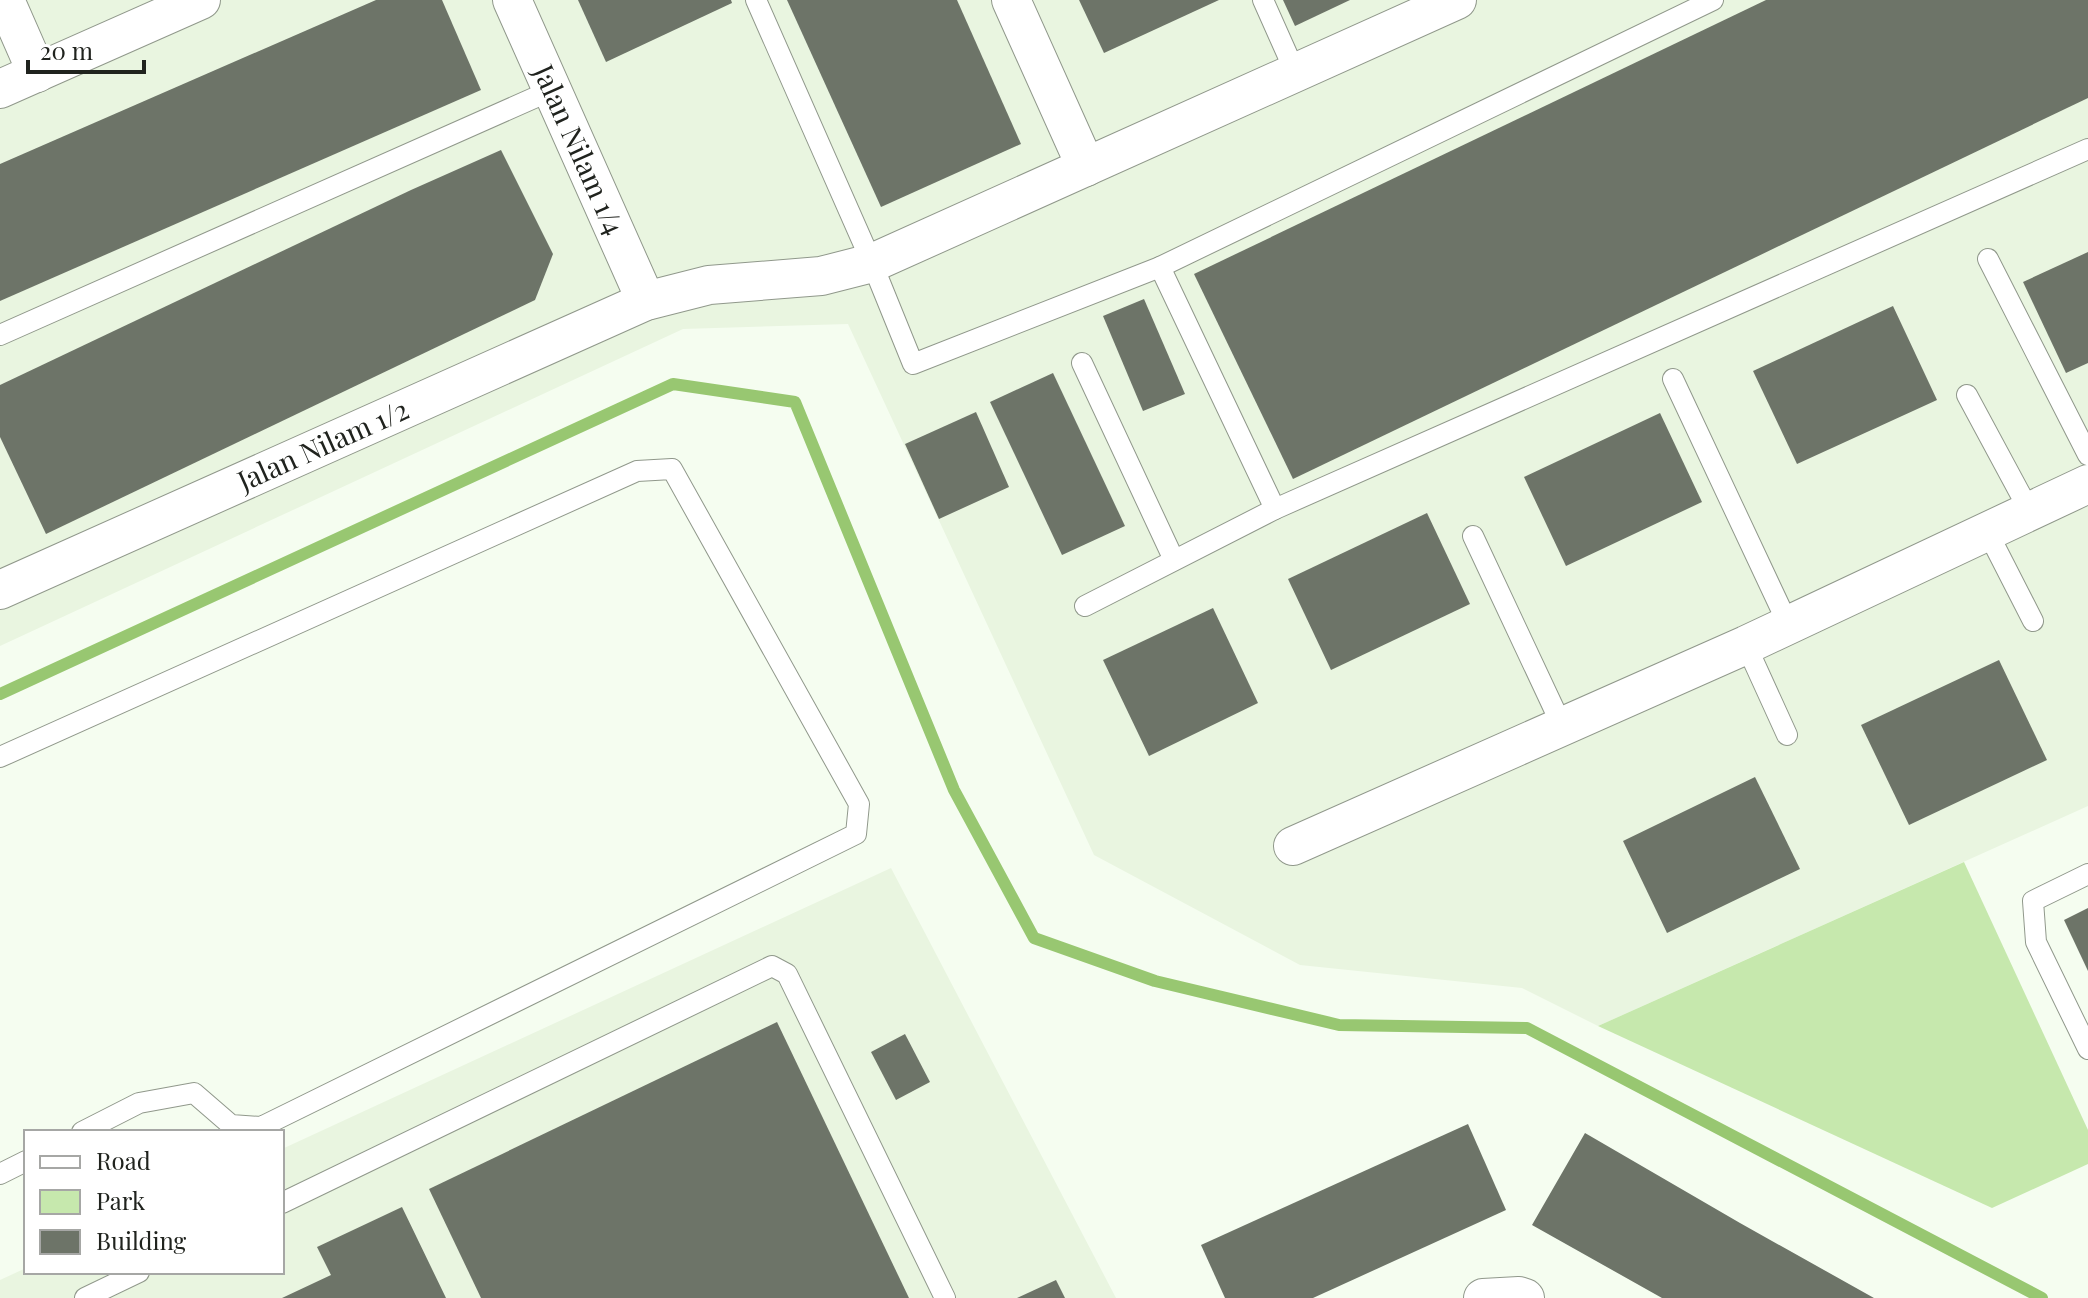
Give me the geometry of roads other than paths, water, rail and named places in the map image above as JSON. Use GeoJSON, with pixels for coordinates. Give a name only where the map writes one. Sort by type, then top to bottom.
{"type":"FeatureCollection","features":[{"type":"Feature","properties":{"kind":"street"},"geometry":{"type":"LineString","coordinates":[[5,0],[37,73]]}},
{"type":"Feature","properties":{"kind":"street"},"geometry":{"type":"LineString","coordinates":[[0,89],[201,0]]}},
{"type":"Feature","properties":{"kind":"street","name":"Jalan Nilam 1/4"},"geometry":{"type":"LineString","coordinates":[[512,0],[646,301]]}},
{"type":"Feature","properties":{"kind":"street"},"geometry":{"type":"LineString","coordinates":[[1011,0],[1086,167]]}},
{"type":"Feature","properties":{"kind":"street","name":"Jalan Nilam 1/2"},"geometry":{"type":"LineString","coordinates":[[2,583],[646,301],[709,285],[821,276],[872,263],[1457,0]]}},
{"type":"Feature","properties":{"kind":"street"},"geometry":{"type":"LineString","coordinates":[[1293,846],[1746,645],[2088,484]]}},
{"type":"Feature","properties":{"kind":"street"},"geometry":{"type":"LineString","coordinates":[[1483,1298],[1525,1298]]}},
{"type":"Feature","properties":{"kind":"lane"},"geometry":{"type":"LineString","coordinates":[[756,0],[913,364],[1160,267],[1713,0]]}},
{"type":"Feature","properties":{"kind":"lane"},"geometry":{"type":"LineString","coordinates":[[1263,0],[1296,74]]}},
{"type":"Feature","properties":{"kind":"lane"},"geometry":{"type":"LineString","coordinates":[[0,335],[552,90]]}},
{"type":"Feature","properties":{"kind":"lane"},"geometry":{"type":"LineString","coordinates":[[1085,606],[1275,509],[2088,149]]}},
{"type":"Feature","properties":{"kind":"lane"},"geometry":{"type":"LineString","coordinates":[[1988,259],[2088,455]]}},
{"type":"Feature","properties":{"kind":"lane"},"geometry":{"type":"LineString","coordinates":[[1160,267],[1275,509]]}},
{"type":"Feature","properties":{"kind":"lane"},"geometry":{"type":"LineString","coordinates":[[1082,363],[1174,560]]}},
{"type":"Feature","properties":{"kind":"lane"},"geometry":{"type":"LineString","coordinates":[[1673,379],[1788,624]]}},
{"type":"Feature","properties":{"kind":"lane"},"geometry":{"type":"LineString","coordinates":[[1967,395],[2030,512]]}},
{"type":"Feature","properties":{"kind":"lane"},"geometry":{"type":"LineString","coordinates":[[0,757],[637,471],[672,469],[859,804],[856,834],[261,1127],[231,1125],[194,1093],[139,1103],[86,1130]]}},
{"type":"Feature","properties":{"kind":"lane"},"geometry":{"type":"LineString","coordinates":[[1987,531],[2033,621]]}},
{"type":"Feature","properties":{"kind":"lane"},"geometry":{"type":"LineString","coordinates":[[1473,536],[1563,728]]}},
{"type":"Feature","properties":{"kind":"lane"},"geometry":{"type":"LineString","coordinates":[[1746,645],[1787,735]]}},
{"type":"Feature","properties":{"kind":"lane"},"geometry":{"type":"LineString","coordinates":[[2088,874],[2033,901],[2036,942],[2088,1049]]}},
{"type":"Feature","properties":{"kind":"lane"},"geometry":{"type":"LineString","coordinates":[[284,1202],[772,966],[787,974],[945,1298]]}},
{"type":"Feature","properties":{"kind":"lane"},"geometry":{"type":"LineString","coordinates":[[85,1298],[135,1274]]}},
{"type":"Feature","properties":{"kind":"waterway"},"geometry":{"type":"LineString","coordinates":[[0,694],[673,384],[795,402],[954,790],[1034,938],[1155,981],[1339,1025],[1527,1028],[2042,1298]]}}]}
